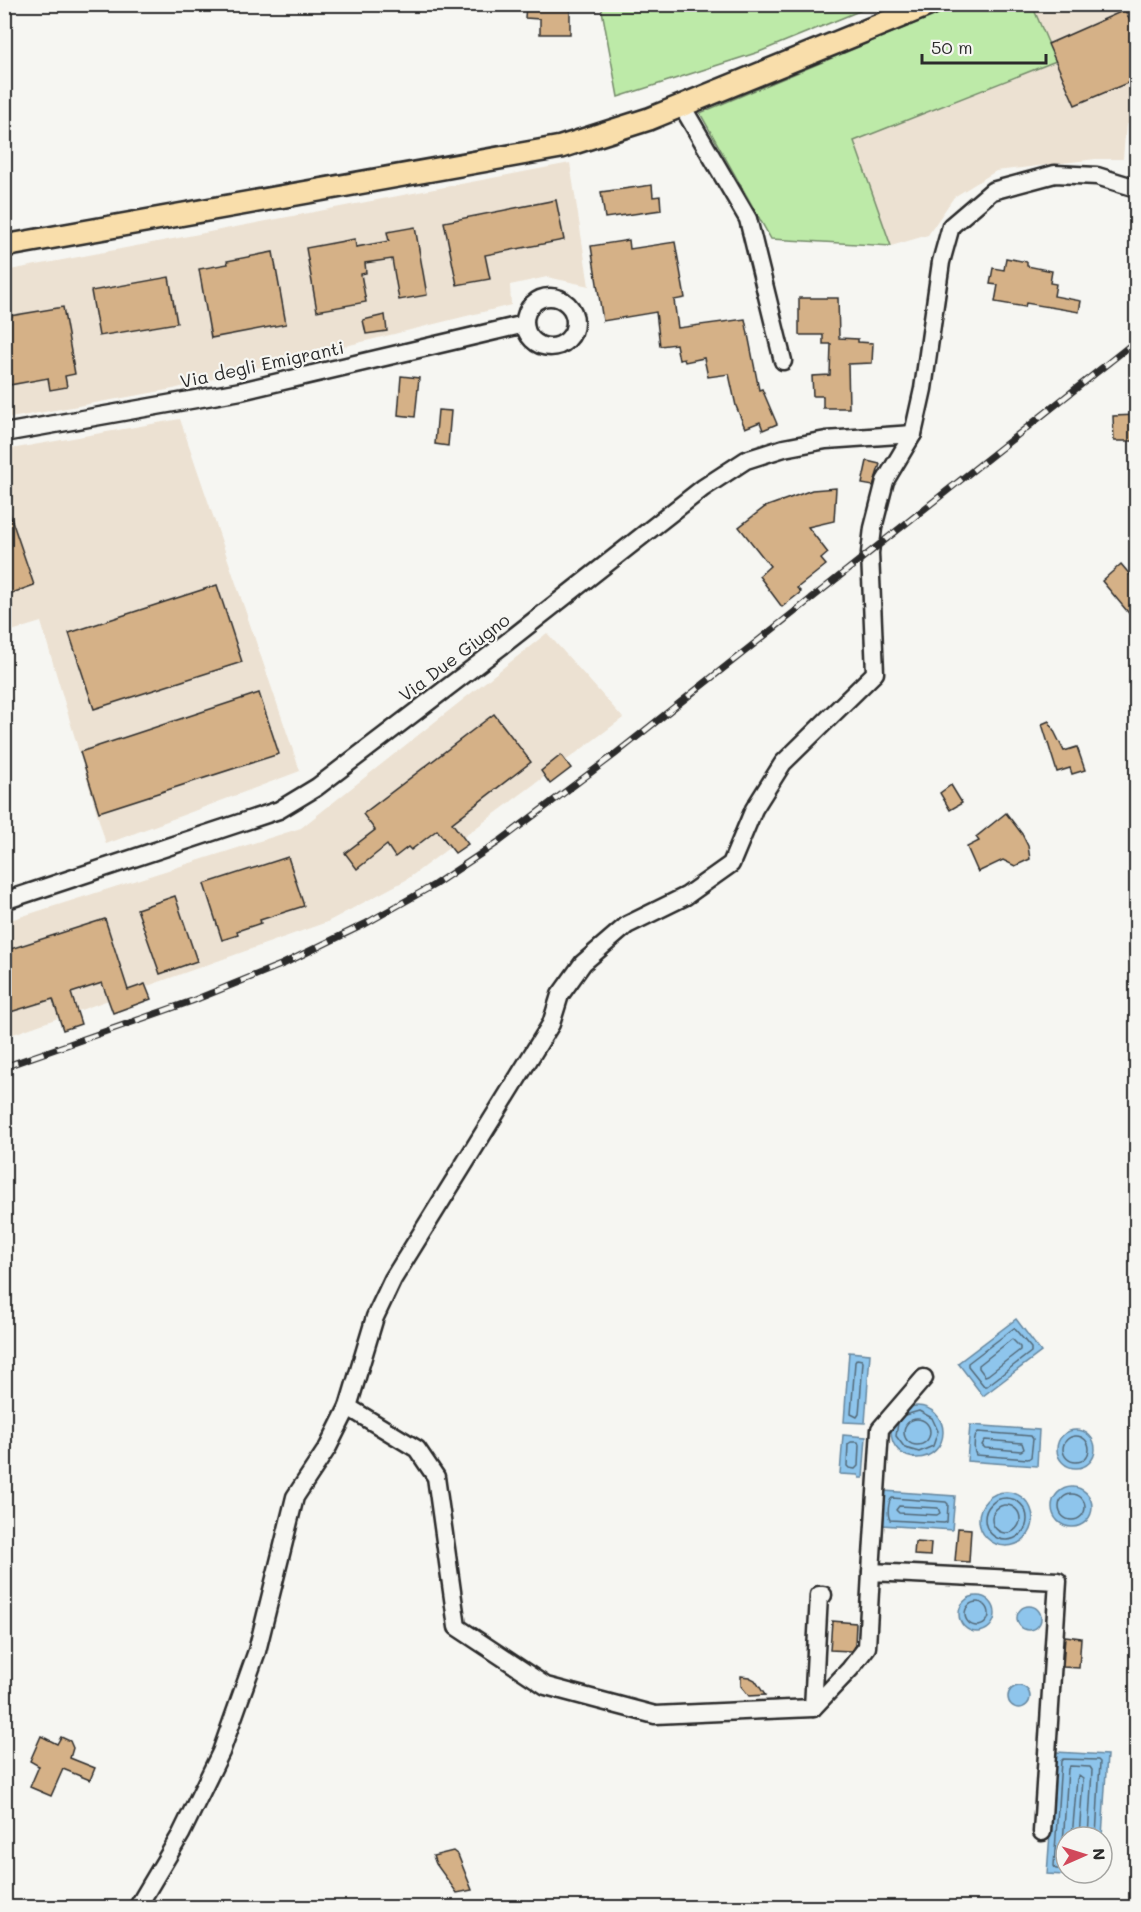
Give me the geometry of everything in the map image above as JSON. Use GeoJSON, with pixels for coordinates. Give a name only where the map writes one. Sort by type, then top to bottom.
{"type":"FeatureCollection","features":[{"type":"Feature","properties":{"kind":"main road"},"geometry":{"type":"LineString","coordinates":[[4,247],[561,147],[649,119],[931,4]]}},
{"type":"Feature","properties":{"kind":"street"},"geometry":{"type":"LineString","coordinates":[[682,106],[748,219],[783,361]]}},
{"type":"Feature","properties":{"kind":"street"},"geometry":{"type":"LineString","coordinates":[[137,1908],[181,1834],[221,1752],[258,1651],[295,1497],[328,1447],[348,1407],[375,1317],[393,1279],[551,1024],[560,995],[583,963],[627,925],[686,896],[731,864],[754,809],[783,763],[875,673],[870,553],[873,528],[885,481],[913,434],[923,389],[940,262],[951,226],[992,190],[1055,174],[1097,176],[1137,188]]}},
{"type":"Feature","properties":{"kind":"street","name":"Via degli Emigranti"},"geometry":{"type":"LineString","coordinates":[[4,433],[241,391],[525,324]]}},
{"type":"Feature","properties":{"kind":"street","name":"Via Due Giugno"},"geometry":{"type":"LineString","coordinates":[[4,901],[279,810],[317,787],[703,488],[747,460],[783,448],[826,440],[913,434]]}},
{"type":"Feature","properties":{"kind":"street"},"geometry":{"type":"LineString","coordinates":[[348,1407],[417,1449],[436,1477],[457,1627],[546,1686],[655,1715],[813,1708],[850,1669],[867,1647],[880,1429],[924,1378]]}},
{"type":"Feature","properties":{"kind":"street"},"geometry":{"type":"LineString","coordinates":[[871,1572],[1058,1581],[1042,1833]]}},
{"type":"Feature","properties":{"kind":"street"},"geometry":{"type":"LineString","coordinates":[[813,1708],[819,1595],[823,1595]]}},
{"type":"Feature","properties":{"kind":"shaded area"},"geometry":{"type":"Polygon","coordinates":[[[1032,5],[1136,5],[1136,125],[1126,124],[1123,159],[1096,159],[996,171],[954,197],[928,235],[891,246],[854,141],[1055,62],[1032,5]]]}},
{"type":"Feature","properties":{"kind":"shaded area"},"geometry":{"type":"Polygon","coordinates":[[[570,163],[589,286],[547,277],[510,285],[511,305],[173,389],[5,419],[5,271],[570,163]]]}},
{"type":"Feature","properties":{"kind":"shaded area"},"geometry":{"type":"Polygon","coordinates":[[[180,419],[300,771],[106,844],[41,622],[5,633],[5,450],[180,419]]]}},
{"type":"Feature","properties":{"kind":"shaded area"},"geometry":{"type":"Polygon","coordinates":[[[547,633],[623,718],[406,880],[327,922],[5,1037],[4,922],[301,828],[547,633]]]}},
{"type":"Feature","properties":{"kind":"green space"},"geometry":{"type":"Polygon","coordinates":[[[601,4],[874,5],[759,52],[618,97],[601,4]]]}},
{"type":"Feature","properties":{"kind":"green space"},"geometry":{"type":"Polygon","coordinates":[[[959,5],[1032,5],[1056,61],[854,141],[891,246],[771,239],[700,113],[959,5]]]}},
{"type":"Feature","properties":{"kind":"water"},"geometry":{"type":"Polygon","coordinates":[[[1016,1319],[1041,1352],[983,1396],[958,1363],[1016,1319]]]}},
{"type":"Feature","properties":{"kind":"water"},"geometry":{"type":"Polygon","coordinates":[[[849,1352],[870,1354],[865,1423],[844,1422],[849,1352]]]}},
{"type":"Feature","properties":{"kind":"water"},"geometry":{"type":"Polygon","coordinates":[[[912,1406],[922,1406],[936,1413],[943,1432],[936,1451],[922,1458],[912,1458],[902,1454],[895,1447],[891,1437],[891,1427],[895,1417],[902,1410],[912,1406]]]}},
{"type":"Feature","properties":{"kind":"water"},"geometry":{"type":"Polygon","coordinates":[[[970,1425],[1039,1430],[1037,1466],[967,1461],[970,1425]]]}},
{"type":"Feature","properties":{"kind":"water"},"geometry":{"type":"Polygon","coordinates":[[[1076,1430],[1090,1435],[1095,1449],[1090,1463],[1076,1468],[1062,1463],[1057,1449],[1062,1435],[1076,1430]]]}},
{"type":"Feature","properties":{"kind":"water"},"geometry":{"type":"Polygon","coordinates":[[[843,1435],[866,1437],[863,1478],[859,1478],[858,1475],[840,1474],[843,1435]]]}},
{"type":"Feature","properties":{"kind":"water"},"geometry":{"type":"Polygon","coordinates":[[[1072,1487],[1086,1493],[1092,1507],[1086,1521],[1072,1527],[1058,1521],[1052,1507],[1058,1493],[1072,1487]]]}},
{"type":"Feature","properties":{"kind":"water"},"geometry":{"type":"Polygon","coordinates":[[[884,1491],[955,1496],[952,1530],[882,1525],[884,1491]]]}},
{"type":"Feature","properties":{"kind":"water"},"geometry":{"type":"Polygon","coordinates":[[[1001,1492],[1011,1492],[1021,1496],[1029,1504],[1033,1519],[1029,1534],[1021,1542],[1011,1546],[1001,1546],[991,1542],[983,1534],[979,1524],[979,1514],[983,1504],[991,1496],[1001,1492]]]}},
{"type":"Feature","properties":{"kind":"water"},"geometry":{"type":"Polygon","coordinates":[[[977,1596],[990,1601],[995,1614],[990,1627],[977,1632],[964,1627],[959,1614],[964,1601],[977,1596]]]}},
{"type":"Feature","properties":{"kind":"water"},"geometry":{"type":"Polygon","coordinates":[[[1029,1606],[1037,1610],[1041,1618],[1037,1626],[1029,1630],[1021,1626],[1017,1618],[1021,1610],[1029,1606]]]}},
{"type":"Feature","properties":{"kind":"water"},"geometry":{"type":"Polygon","coordinates":[[[1019,1686],[1027,1689],[1030,1697],[1027,1705],[1019,1708],[1011,1705],[1008,1697],[1011,1689],[1019,1686]]]}},
{"type":"Feature","properties":{"kind":"water"},"geometry":{"type":"Polygon","coordinates":[[[1056,1752],[1107,1755],[1103,1825],[1054,1825],[1054,1874],[1047,1874],[1056,1752]]]}},
{"type":"Feature","properties":{"kind":"building"},"geometry":{"type":"Polygon","coordinates":[[[526,4],[570,4],[570,34],[540,34],[540,19],[525,18],[526,4]]]}},
{"type":"Feature","properties":{"kind":"building"},"geometry":{"type":"Polygon","coordinates":[[[1125,10],[1137,36],[1137,79],[1075,105],[1048,44],[1125,10]]]}},
{"type":"Feature","properties":{"kind":"building"},"geometry":{"type":"Polygon","coordinates":[[[652,185],[653,197],[660,196],[661,210],[605,218],[601,192],[652,185]]]}},
{"type":"Feature","properties":{"kind":"building"},"geometry":{"type":"Polygon","coordinates":[[[556,200],[564,240],[485,255],[490,279],[457,285],[444,222],[556,200]]]}},
{"type":"Feature","properties":{"kind":"building"},"geometry":{"type":"Polygon","coordinates":[[[415,227],[427,295],[399,300],[392,259],[365,263],[366,273],[361,274],[366,302],[317,311],[306,248],[355,239],[356,247],[389,241],[387,232],[415,227]]]}},
{"type":"Feature","properties":{"kind":"building"},"geometry":{"type":"Polygon","coordinates":[[[629,240],[630,249],[675,242],[685,298],[674,300],[678,328],[745,319],[759,390],[762,389],[777,424],[763,430],[760,422],[745,428],[736,406],[729,374],[708,377],[704,358],[685,362],[684,359],[679,360],[676,344],[660,346],[656,312],[603,321],[591,246],[629,240]]]}},
{"type":"Feature","properties":{"kind":"building"},"geometry":{"type":"Polygon","coordinates":[[[273,252],[286,324],[211,338],[199,269],[273,252]]]}},
{"type":"Feature","properties":{"kind":"building"},"geometry":{"type":"Polygon","coordinates":[[[1006,258],[1027,262],[1027,266],[1052,271],[1050,283],[1056,284],[1054,296],[1081,301],[1079,312],[1026,303],[1025,307],[995,302],[998,285],[990,284],[993,268],[1004,270],[1006,258]]]}},
{"type":"Feature","properties":{"kind":"building"},"geometry":{"type":"Polygon","coordinates":[[[169,277],[177,323],[99,336],[91,291],[169,277]]]}},
{"type":"Feature","properties":{"kind":"building"},"geometry":{"type":"Polygon","coordinates":[[[799,298],[838,298],[839,338],[873,343],[872,363],[848,364],[849,408],[823,408],[823,396],[813,396],[812,376],[830,375],[831,344],[823,344],[823,335],[799,335],[799,298]]]}},
{"type":"Feature","properties":{"kind":"building"},"geometry":{"type":"Polygon","coordinates":[[[63,307],[75,374],[65,376],[67,387],[50,390],[48,378],[4,386],[4,317],[63,307]]]}},
{"type":"Feature","properties":{"kind":"building"},"geometry":{"type":"Polygon","coordinates":[[[385,315],[387,331],[366,334],[363,320],[385,315]]]}},
{"type":"Feature","properties":{"kind":"building"},"geometry":{"type":"Polygon","coordinates":[[[401,376],[419,378],[415,417],[398,415],[401,376]]]}},
{"type":"Feature","properties":{"kind":"building"},"geometry":{"type":"Polygon","coordinates":[[[438,410],[451,411],[448,446],[435,444],[438,410]]]}},
{"type":"Feature","properties":{"kind":"building"},"geometry":{"type":"Polygon","coordinates":[[[1137,415],[1137,441],[1114,441],[1113,416],[1137,415]]]}},
{"type":"Feature","properties":{"kind":"building"},"geometry":{"type":"Polygon","coordinates":[[[867,461],[880,464],[873,486],[862,484],[867,461]]]}},
{"type":"Feature","properties":{"kind":"building"},"geometry":{"type":"Polygon","coordinates":[[[836,488],[834,521],[808,527],[828,553],[821,559],[826,565],[797,588],[801,592],[782,607],[759,576],[770,566],[739,527],[765,507],[812,490],[836,488]]]}},
{"type":"Feature","properties":{"kind":"building"},"geometry":{"type":"Polygon","coordinates":[[[4,506],[7,506],[34,585],[4,596],[4,506]]]}},
{"type":"Feature","properties":{"kind":"building"},"geometry":{"type":"Polygon","coordinates":[[[1121,564],[1137,583],[1137,623],[1102,581],[1121,564]]]}},
{"type":"Feature","properties":{"kind":"building"},"geometry":{"type":"Polygon","coordinates":[[[217,585],[242,662],[94,709],[69,633],[217,585]]]}},
{"type":"Feature","properties":{"kind":"building"},"geometry":{"type":"Polygon","coordinates":[[[259,693],[279,754],[99,812],[80,752],[259,693]]]}},
{"type":"Feature","properties":{"kind":"building"},"geometry":{"type":"Polygon","coordinates":[[[494,714],[531,762],[452,823],[468,844],[455,853],[437,830],[411,850],[408,847],[395,857],[387,845],[357,869],[345,853],[375,830],[363,814],[494,714]]]}},
{"type":"Feature","properties":{"kind":"building"},"geometry":{"type":"Polygon","coordinates":[[[1049,721],[1064,751],[1077,747],[1085,770],[1072,774],[1070,768],[1057,772],[1042,724],[1049,721]]]}},
{"type":"Feature","properties":{"kind":"building"},"geometry":{"type":"Polygon","coordinates":[[[561,755],[571,768],[550,784],[541,771],[561,755]]]}},
{"type":"Feature","properties":{"kind":"building"},"geometry":{"type":"Polygon","coordinates":[[[951,785],[962,803],[950,810],[940,793],[951,785]]]}},
{"type":"Feature","properties":{"kind":"building"},"geometry":{"type":"Polygon","coordinates":[[[1006,813],[1022,834],[1028,846],[1030,859],[1015,866],[1003,860],[978,872],[967,847],[979,841],[976,837],[1006,813]]]}},
{"type":"Feature","properties":{"kind":"building"},"geometry":{"type":"Polygon","coordinates":[[[288,857],[304,906],[260,920],[261,923],[237,931],[238,935],[222,940],[204,884],[288,857]]]}},
{"type":"Feature","properties":{"kind":"building"},"geometry":{"type":"Polygon","coordinates":[[[175,896],[197,961],[160,974],[137,909],[175,896]]]}},
{"type":"Feature","properties":{"kind":"building"},"geometry":{"type":"Polygon","coordinates":[[[105,919],[128,990],[145,984],[151,999],[113,1013],[102,983],[71,993],[81,1024],[63,1030],[53,999],[4,1014],[4,951],[105,919]]]}},
{"type":"Feature","properties":{"kind":"building"},"geometry":{"type":"Polygon","coordinates":[[[958,1528],[971,1529],[969,1562],[955,1561],[958,1528]]]}},
{"type":"Feature","properties":{"kind":"building"},"geometry":{"type":"Polygon","coordinates":[[[915,1542],[931,1543],[930,1556],[914,1555],[915,1542]]]}},
{"type":"Feature","properties":{"kind":"building"},"geometry":{"type":"Polygon","coordinates":[[[832,1621],[856,1623],[855,1645],[851,1651],[830,1650],[832,1621]]]}},
{"type":"Feature","properties":{"kind":"building"},"geometry":{"type":"Polygon","coordinates":[[[1065,1636],[1081,1638],[1079,1668],[1063,1667],[1065,1636]]]}},
{"type":"Feature","properties":{"kind":"building"},"geometry":{"type":"Polygon","coordinates":[[[741,1676],[755,1680],[765,1695],[749,1696],[741,1686],[741,1676]]]}},
{"type":"Feature","properties":{"kind":"building"},"geometry":{"type":"Polygon","coordinates":[[[41,1736],[57,1744],[61,1737],[70,1741],[73,1748],[70,1758],[95,1768],[90,1780],[63,1769],[51,1796],[30,1787],[39,1766],[30,1761],[41,1736]]]}},
{"type":"Feature","properties":{"kind":"building"},"geometry":{"type":"Polygon","coordinates":[[[453,1851],[458,1855],[472,1890],[457,1893],[436,1864],[433,1856],[453,1851]]]}},
{"type":"Feature","properties":{"kind":"railway"},"geometry":{"type":"LineString","coordinates":[[4,1067],[192,1001],[283,964],[365,924],[434,885],[500,841],[614,755],[1136,341]]}}]}
